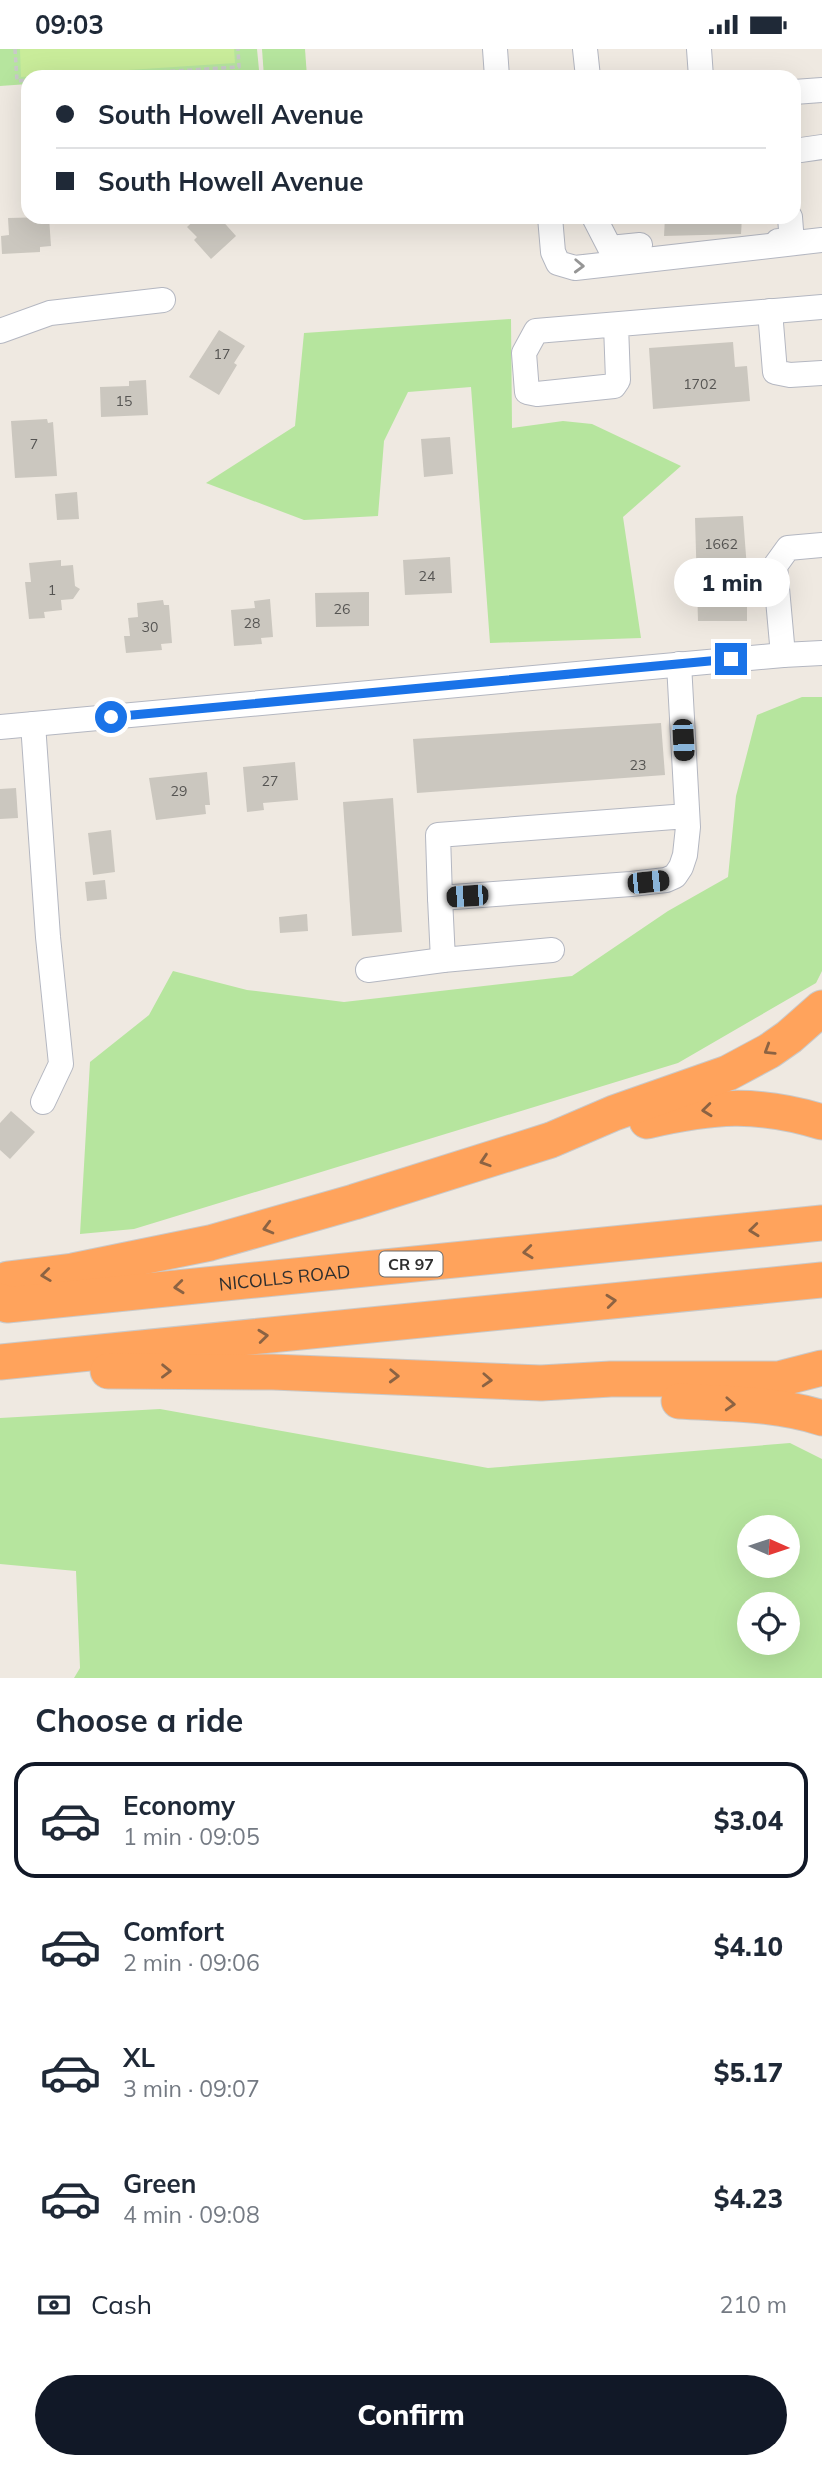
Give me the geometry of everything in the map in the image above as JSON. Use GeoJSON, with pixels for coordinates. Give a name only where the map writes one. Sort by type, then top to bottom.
{"type":"FeatureCollection","features":[{"type":"Feature","properties":{"kind":"highway"},"geometry":{"type":"LineString","coordinates":[[0,1286],[8,1279],[86,1269],[210,1243],[343,1206],[551,1140],[614,1113],[728,1073],[769,1051],[822,1008]]}},
{"type":"Feature","properties":{"kind":"highway"},"geometry":{"type":"LineString","coordinates":[[551,1140],[694,1111],[730,1107],[774,1110],[822,1122]]}},
{"type":"Feature","properties":{"kind":"highway","name":"NICOLLS ROAD"},"geometry":{"type":"LineString","coordinates":[[0,1301],[7,1304],[35,1302],[822,1223]]}},
{"type":"Feature","properties":{"kind":"highway"},"geometry":{"type":"LineString","coordinates":[[0,1362],[822,1280]]}},
{"type":"Feature","properties":{"kind":"highway"},"geometry":{"type":"LineString","coordinates":[[0,1372],[273,1372],[541,1383],[611,1379],[779,1379],[822,1368]]}},
{"type":"Feature","properties":{"kind":"highway"},"geometry":{"type":"LineString","coordinates":[[541,1383],[612,1398],[770,1407],[822,1418]]}},
{"type":"Feature","properties":{"kind":"street"},"geometry":{"type":"LineString","coordinates":[[495,49],[496,70]]}},
{"type":"Feature","properties":{"kind":"street"},"geometry":{"type":"LineString","coordinates":[[585,49],[587,70]]}},
{"type":"Feature","properties":{"kind":"street"},"geometry":{"type":"LineString","coordinates":[[699,49],[700,70]]}},
{"type":"Feature","properties":{"kind":"street"},"geometry":{"type":"LineString","coordinates":[[801,92],[822,90]]}},
{"type":"Feature","properties":{"kind":"street"},"geometry":{"type":"LineString","coordinates":[[801,150],[822,147]]}},
{"type":"Feature","properties":{"kind":"street"},"geometry":{"type":"LineString","coordinates":[[551,224],[553,252],[558,263],[575,268],[822,240]]}},
{"type":"Feature","properties":{"kind":"street"},"geometry":{"type":"LineString","coordinates":[[598,224],[610,248],[754,238],[792,243]]}},
{"type":"Feature","properties":{"kind":"street"},"geometry":{"type":"LineString","coordinates":[[791,224],[792,243]]}},
{"type":"Feature","properties":{"kind":"street"},"geometry":{"type":"LineString","coordinates":[[0,331],[50,313],[163,300]]}},
{"type":"Feature","properties":{"kind":"street"},"geometry":{"type":"LineString","coordinates":[[616,325],[822,307]]}},
{"type":"Feature","properties":{"kind":"street"},"geometry":{"type":"LineString","coordinates":[[770,311],[775,372],[790,375],[822,373]]}},
{"type":"Feature","properties":{"kind":"street"},"geometry":{"type":"LineString","coordinates":[[783,655],[775,566],[788,548],[822,545]]}},
{"type":"Feature","properties":{"kind":"street"},"geometry":{"type":"LineString","coordinates":[[0,727],[822,653]]}},
{"type":"Feature","properties":{"kind":"street"},"geometry":{"type":"LineString","coordinates":[[440,898],[666,880],[675,876],[681,867],[687,841],[679,664]]}},
{"type":"Feature","properties":{"kind":"street"},"geometry":{"type":"LineString","coordinates":[[33,724],[48,937],[61,1064],[43,1102]]}},
{"type":"Feature","properties":{"kind":"street"},"geometry":{"type":"LineString","coordinates":[[443,960],[438,835],[687,816]]}},
{"type":"Feature","properties":{"kind":"street"},"geometry":{"type":"LineString","coordinates":[[368,970],[552,950]]}},
{"type":"Feature","properties":{"kind":"path"},"geometry":{"type":"LineString","coordinates":[[15,49],[17,81],[21,81]]}},
{"type":"Feature","properties":{"kind":"path"},"geometry":{"type":"LineString","coordinates":[[190,70],[239,67],[238,49]]}},
{"type":"Feature","properties":{"kind":"green space"},"geometry":{"type":"Polygon","coordinates":[[[0,49],[257,49],[259,70],[21,70],[21,84],[0,86],[0,49]]]}},
{"type":"Feature","properties":{"kind":"green space"},"geometry":{"type":"Polygon","coordinates":[[[20,49],[234,49],[235,63],[128,70],[21,70],[21,77],[20,49]]]}},
{"type":"Feature","properties":{"kind":"green space"},"geometry":{"type":"Polygon","coordinates":[[[262,49],[305,49],[306,70],[264,70],[262,49]]]}},
{"type":"Feature","properties":{"kind":"green space"},"geometry":{"type":"Polygon","coordinates":[[[511,319],[512,428],[563,421],[592,424],[681,466],[623,517],[641,638],[490,643],[471,387],[408,392],[384,441],[378,516],[304,520],[206,483],[295,426],[304,333],[511,319]]]}},
{"type":"Feature","properties":{"kind":"green space"},"geometry":{"type":"Polygon","coordinates":[[[802,697],[822,697],[822,971],[816,983],[678,1063],[134,1229],[80,1234],[90,1062],[149,1015],[173,971],[247,990],[344,1002],[572,976],[668,911],[728,877],[736,796],[757,715],[802,697]]]}},
{"type":"Feature","properties":{"kind":"green space"},"geometry":{"type":"Polygon","coordinates":[[[160,1409],[488,1468],[790,1443],[822,1459],[822,1678],[74,1678],[80,1668],[76,1571],[0,1564],[0,1418],[160,1409]]]}},
{"type":"Feature","properties":{"kind":"building"},"geometry":{"type":"Polygon","coordinates":[[[8,218],[21,218],[21,224],[49,224],[51,246],[40,247],[40,252],[2,254],[1,236],[9,235],[8,218]]]}},
{"type":"Feature","properties":{"kind":"building"},"geometry":{"type":"Polygon","coordinates":[[[190,224],[225,224],[236,236],[211,259],[194,240],[197,237],[187,227],[190,224]]]}},
{"type":"Feature","properties":{"kind":"building"},"geometry":{"type":"Polygon","coordinates":[[[665,224],[742,224],[741,234],[664,236],[665,224]]]}},
{"type":"Feature","properties":{"kind":"building"},"geometry":{"type":"Polygon","coordinates":[[[219,330],[245,346],[219,395],[189,377],[219,330]]]}},
{"type":"Feature","properties":{"kind":"building"},"geometry":{"type":"Polygon","coordinates":[[[733,342],[735,367],[747,366],[750,401],[653,409],[649,348],[733,342]]]}},
{"type":"Feature","properties":{"kind":"building"},"geometry":{"type":"Polygon","coordinates":[[[146,380],[148,415],[101,417],[100,387],[129,386],[129,381],[146,380]]]}},
{"type":"Feature","properties":{"kind":"building"},"geometry":{"type":"Polygon","coordinates":[[[47,419],[48,423],[53,422],[57,476],[15,478],[11,421],[47,419]]]}},
{"type":"Feature","properties":{"kind":"building"},"geometry":{"type":"Polygon","coordinates":[[[450,437],[453,474],[424,477],[421,439],[450,437]]]}},
{"type":"Feature","properties":{"kind":"building"},"geometry":{"type":"Polygon","coordinates":[[[77,492],[79,519],[57,520],[55,494],[77,492]]]}},
{"type":"Feature","properties":{"kind":"building"},"geometry":{"type":"Polygon","coordinates":[[[743,516],[747,569],[740,569],[740,602],[747,602],[747,621],[698,621],[695,518],[743,516]]]}},
{"type":"Feature","properties":{"kind":"building"},"geometry":{"type":"Polygon","coordinates":[[[450,557],[452,593],[405,595],[403,560],[450,557]]]}},
{"type":"Feature","properties":{"kind":"building"},"geometry":{"type":"Polygon","coordinates":[[[61,560],[61,566],[73,565],[75,586],[80,589],[73,599],[61,600],[62,610],[44,612],[45,618],[29,619],[25,582],[31,582],[29,563],[61,560]]]}},
{"type":"Feature","properties":{"kind":"building"},"geometry":{"type":"Polygon","coordinates":[[[369,592],[369,626],[316,627],[315,593],[369,592]]]}},
{"type":"Feature","properties":{"kind":"building"},"geometry":{"type":"Polygon","coordinates":[[[270,599],[273,637],[261,638],[262,644],[234,646],[231,610],[255,608],[254,601],[270,599]]]}},
{"type":"Feature","properties":{"kind":"building"},"geometry":{"type":"Polygon","coordinates":[[[163,600],[164,605],[169,605],[172,643],[161,644],[162,650],[126,653],[124,636],[130,636],[128,618],[138,617],[137,603],[163,600]]]}},
{"type":"Feature","properties":{"kind":"building"},"geometry":{"type":"Polygon","coordinates":[[[661,723],[665,775],[417,793],[413,739],[661,723]]]}},
{"type":"Feature","properties":{"kind":"building"},"geometry":{"type":"Polygon","coordinates":[[[295,762],[298,800],[263,803],[264,810],[247,812],[243,767],[295,762]]]}},
{"type":"Feature","properties":{"kind":"building"},"geometry":{"type":"Polygon","coordinates":[[[207,772],[210,805],[205,805],[206,814],[156,820],[149,778],[207,772]]]}},
{"type":"Feature","properties":{"kind":"building"},"geometry":{"type":"Polygon","coordinates":[[[16,788],[18,818],[0,819],[0,789],[16,788]]]}},
{"type":"Feature","properties":{"kind":"building"},"geometry":{"type":"Polygon","coordinates":[[[393,798],[402,932],[352,936],[343,802],[393,798]]]}},
{"type":"Feature","properties":{"kind":"building"},"geometry":{"type":"Polygon","coordinates":[[[111,830],[115,872],[93,875],[88,833],[111,830]]]}},
{"type":"Feature","properties":{"kind":"building"},"geometry":{"type":"Polygon","coordinates":[[[105,880],[107,899],[87,901],[85,882],[105,880]]]}},
{"type":"Feature","properties":{"kind":"building"},"geometry":{"type":"Polygon","coordinates":[[[307,914],[308,931],[280,933],[279,917],[307,914]]]}},
{"type":"Feature","properties":{"kind":"building"},"geometry":{"type":"Polygon","coordinates":[[[11,1111],[35,1132],[10,1159],[0,1150],[0,1123],[11,1111]]]}},
{"type":"Feature","properties":{"kind":"route"},"geometry":{"type":"LineString","coordinates":[[111,717],[731,659]]}}]}
